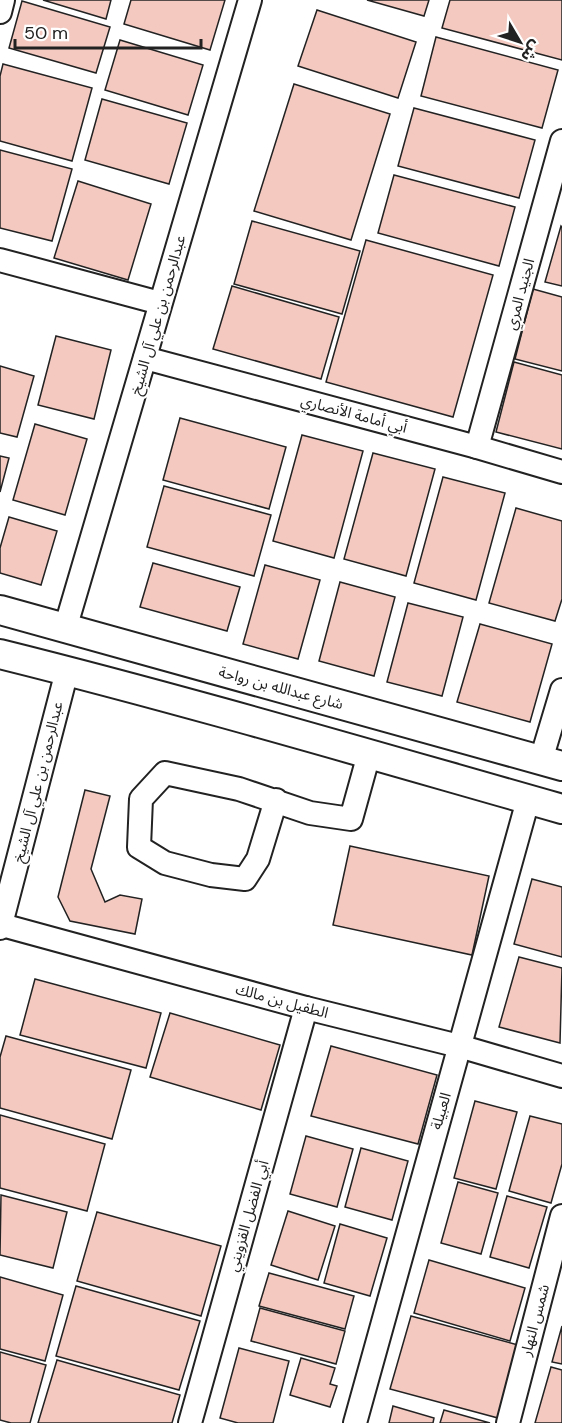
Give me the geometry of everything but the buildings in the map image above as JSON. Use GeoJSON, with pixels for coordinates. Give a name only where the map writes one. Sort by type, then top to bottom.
{"type":"FeatureCollection","features":[{"type":"Feature","properties":{"kind":"street"},"geometry":{"type":"LineString","coordinates":[[0,12],[3,0]]}},
{"type":"Feature","properties":{"kind":"street","name":"عبدالرحمن بن علي آل الشيخ"},"geometry":{"type":"LineString","coordinates":[[65,629],[250,0]]}},
{"type":"Feature","properties":{"kind":"street","name":"الجنيد المري"},"geometry":{"type":"LineString","coordinates":[[477,447],[562,141]]}},
{"type":"Feature","properties":{"kind":"street"},"geometry":{"type":"LineString","coordinates":[[0,260],[160,303]]}},
{"type":"Feature","properties":{"kind":"street","name":"أبي أمامة الأنصاري"},"geometry":{"type":"LineString","coordinates":[[145,358],[562,472]]}},
{"type":"Feature","properties":{"kind":"street","name":"شارع عبدالله بن رواحة"},"geometry":{"type":"LineString","coordinates":[[0,610],[551,763]]}},
{"type":"Feature","properties":{"kind":"street"},"geometry":{"type":"LineString","coordinates":[[0,654],[562,809]]}},
{"type":"Feature","properties":{"kind":"street","name":"عبدالرحمن بن علي آل الشيخ"},"geometry":{"type":"LineString","coordinates":[[1,927],[67,671]]}},
{"type":"Feature","properties":{"kind":"street"},"geometry":{"type":"LineString","coordinates":[[551,763],[562,690]]}},
{"type":"Feature","properties":{"kind":"street"},"geometry":{"type":"LineString","coordinates":[[276,800],[258,859],[245,879],[211,875],[165,863],[139,847],[141,799],[165,773],[239,789],[276,800],[310,813],[351,819],[369,754]]}},
{"type":"Feature","properties":{"kind":"street","name":"العبيلة"},"geometry":{"type":"LineString","coordinates":[[355,1423],[528,800]]}},
{"type":"Feature","properties":{"kind":"street","name":"الطفيل بن مالك"},"geometry":{"type":"LineString","coordinates":[[1,927],[459,1046],[562,1076]]}},
{"type":"Feature","properties":{"kind":"street","name":"أبي الفضل القزويني"},"geometry":{"type":"LineString","coordinates":[[190,1423],[306,1008]]}},
{"type":"Feature","properties":{"kind":"street","name":"شمس النهار"},"geometry":{"type":"LineString","coordinates":[[508,1423],[562,1216]]}}]}
